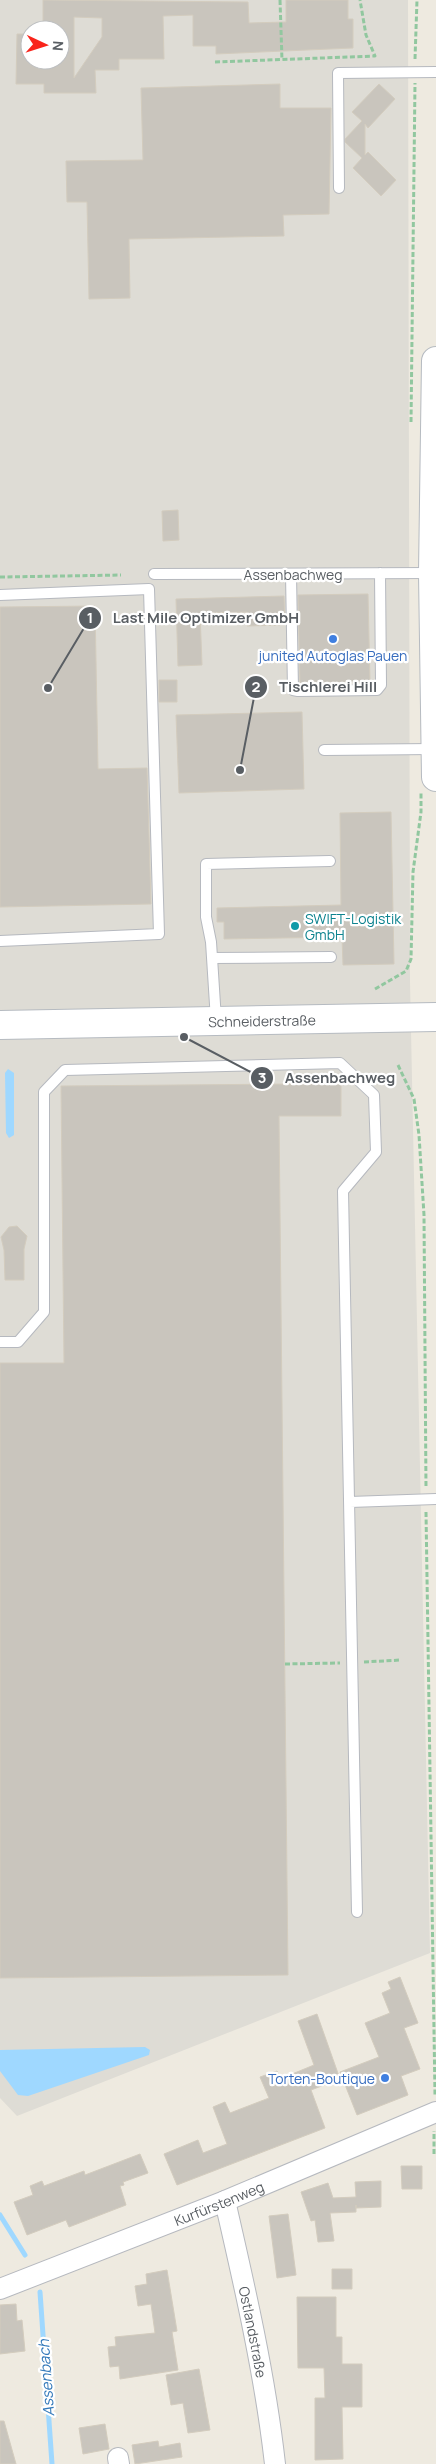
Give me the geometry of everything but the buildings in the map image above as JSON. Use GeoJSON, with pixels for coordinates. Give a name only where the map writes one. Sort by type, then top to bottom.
{"type":"FeatureCollection","features":[{"type":"Feature","properties":{"kind":"main road"},"geometry":{"type":"LineString","coordinates":[[428,781],[435,749],[433,573],[436,361]]}},
{"type":"Feature","properties":{"kind":"main road","name":"Schneiderstraße"},"geometry":{"type":"LineString","coordinates":[[0,1025],[436,1017]]}},
{"type":"Feature","properties":{"kind":"street","name":"Kurfürstenweg"},"geometry":{"type":"LineString","coordinates":[[0,2289],[225,2201],[435,2112]]}},
{"type":"Feature","properties":{"kind":"street","name":"Ostlandstraße"},"geometry":{"type":"LineString","coordinates":[[225,2201],[250,2311],[271,2423],[275,2464]]}},
{"type":"Feature","properties":{"kind":"lane"},"geometry":{"type":"LineString","coordinates":[[339,188],[338,72],[436,72]]}},
{"type":"Feature","properties":{"kind":"lane","name":"Assenbachweg"},"geometry":{"type":"LineString","coordinates":[[154,574],[433,573]]}},
{"type":"Feature","properties":{"kind":"lane"},"geometry":{"type":"LineString","coordinates":[[291,574],[292,690],[298,691],[377,690],[381,685],[380,574]]}},
{"type":"Feature","properties":{"kind":"lane"},"geometry":{"type":"LineString","coordinates":[[0,595],[149,589],[159,934],[0,941]]}},
{"type":"Feature","properties":{"kind":"lane"},"geometry":{"type":"LineString","coordinates":[[324,750],[435,749]]}},
{"type":"Feature","properties":{"kind":"lane"},"geometry":{"type":"LineString","coordinates":[[216,1021],[212,958],[206,917],[206,864],[330,861]]}},
{"type":"Feature","properties":{"kind":"lane"},"geometry":{"type":"LineString","coordinates":[[212,958],[331,957]]}},
{"type":"Feature","properties":{"kind":"lane"},"geometry":{"type":"LineString","coordinates":[[0,1342],[18,1342],[44,1312],[44,1092],[65,1070],[340,1063],[374,1095],[376,1152],[343,1191],[357,1912]]}},
{"type":"Feature","properties":{"kind":"lane"},"geometry":{"type":"LineString","coordinates":[[350,1502],[431,1499]]}},
{"type":"Feature","properties":{"kind":"path"},"geometry":{"type":"LineString","coordinates":[[280,0],[282,60]]}},
{"type":"Feature","properties":{"kind":"path"},"geometry":{"type":"LineString","coordinates":[[214,62],[375,56],[366,35],[360,0]]}},
{"type":"Feature","properties":{"kind":"path"},"geometry":{"type":"LineString","coordinates":[[411,432],[417,0]]}},
{"type":"Feature","properties":{"kind":"path"},"geometry":{"type":"LineString","coordinates":[[0,577],[154,574]]}},
{"type":"Feature","properties":{"kind":"path"},"geometry":{"type":"LineString","coordinates":[[375,989],[406,971],[411,959],[413,872],[421,812],[428,781]]}},
{"type":"Feature","properties":{"kind":"path"},"geometry":{"type":"LineString","coordinates":[[398,1065],[414,1099],[419,1135],[424,1215],[431,1499],[434,2154]]}},
{"type":"Feature","properties":{"kind":"shaded area"},"geometry":{"type":"Polygon","coordinates":[[[0,0],[408,0],[410,982],[430,1953],[17,2116],[0,2098],[0,0]]]}},
{"type":"Feature","properties":{"kind":"water"},"geometry":{"type":"Polygon","coordinates":[[[8,1069],[14,1073],[14,1135],[9,1138],[6,1133],[5,1073],[8,1069]]]}},
{"type":"Feature","properties":{"kind":"water"},"geometry":{"type":"Polygon","coordinates":[[[145,2047],[150,2050],[149,2055],[28,2096],[18,2095],[0,2071],[0,2050],[145,2047]]]}},
{"type":"Feature","properties":{"kind":"waterway","name":"Assenbach"},"geometry":{"type":"LineString","coordinates":[[0,2215],[25,2255]]}},
{"type":"Feature","properties":{"kind":"waterway","name":"Assenbach"},"geometry":{"type":"LineString","coordinates":[[40,2292],[52,2464]]}},
{"type":"Feature","properties":{"kind":"place","name":"junited Autoglas Pauen"},"geometry":{"type":"Point","coordinates":[333,639]}},
{"type":"Feature","properties":{"kind":"place","name":"Last Mile Optimizer GmbH"},"geometry":{"type":"Point","coordinates":[48,688]}},
{"type":"Feature","properties":{"kind":"place","name":"Tischlerei Hill"},"geometry":{"type":"Point","coordinates":[240,770]}},
{"type":"Feature","properties":{"kind":"place","name":"SWIFT-Logistik GmbH"},"geometry":{"type":"Point","coordinates":[295,926]}},
{"type":"Feature","properties":{"kind":"place","name":"Assenbachweg"},"geometry":{"type":"Point","coordinates":[184,1037]}},
{"type":"Feature","properties":{"kind":"place","name":"Torten-Boutique"},"geometry":{"type":"Point","coordinates":[385,2078]}}]}
